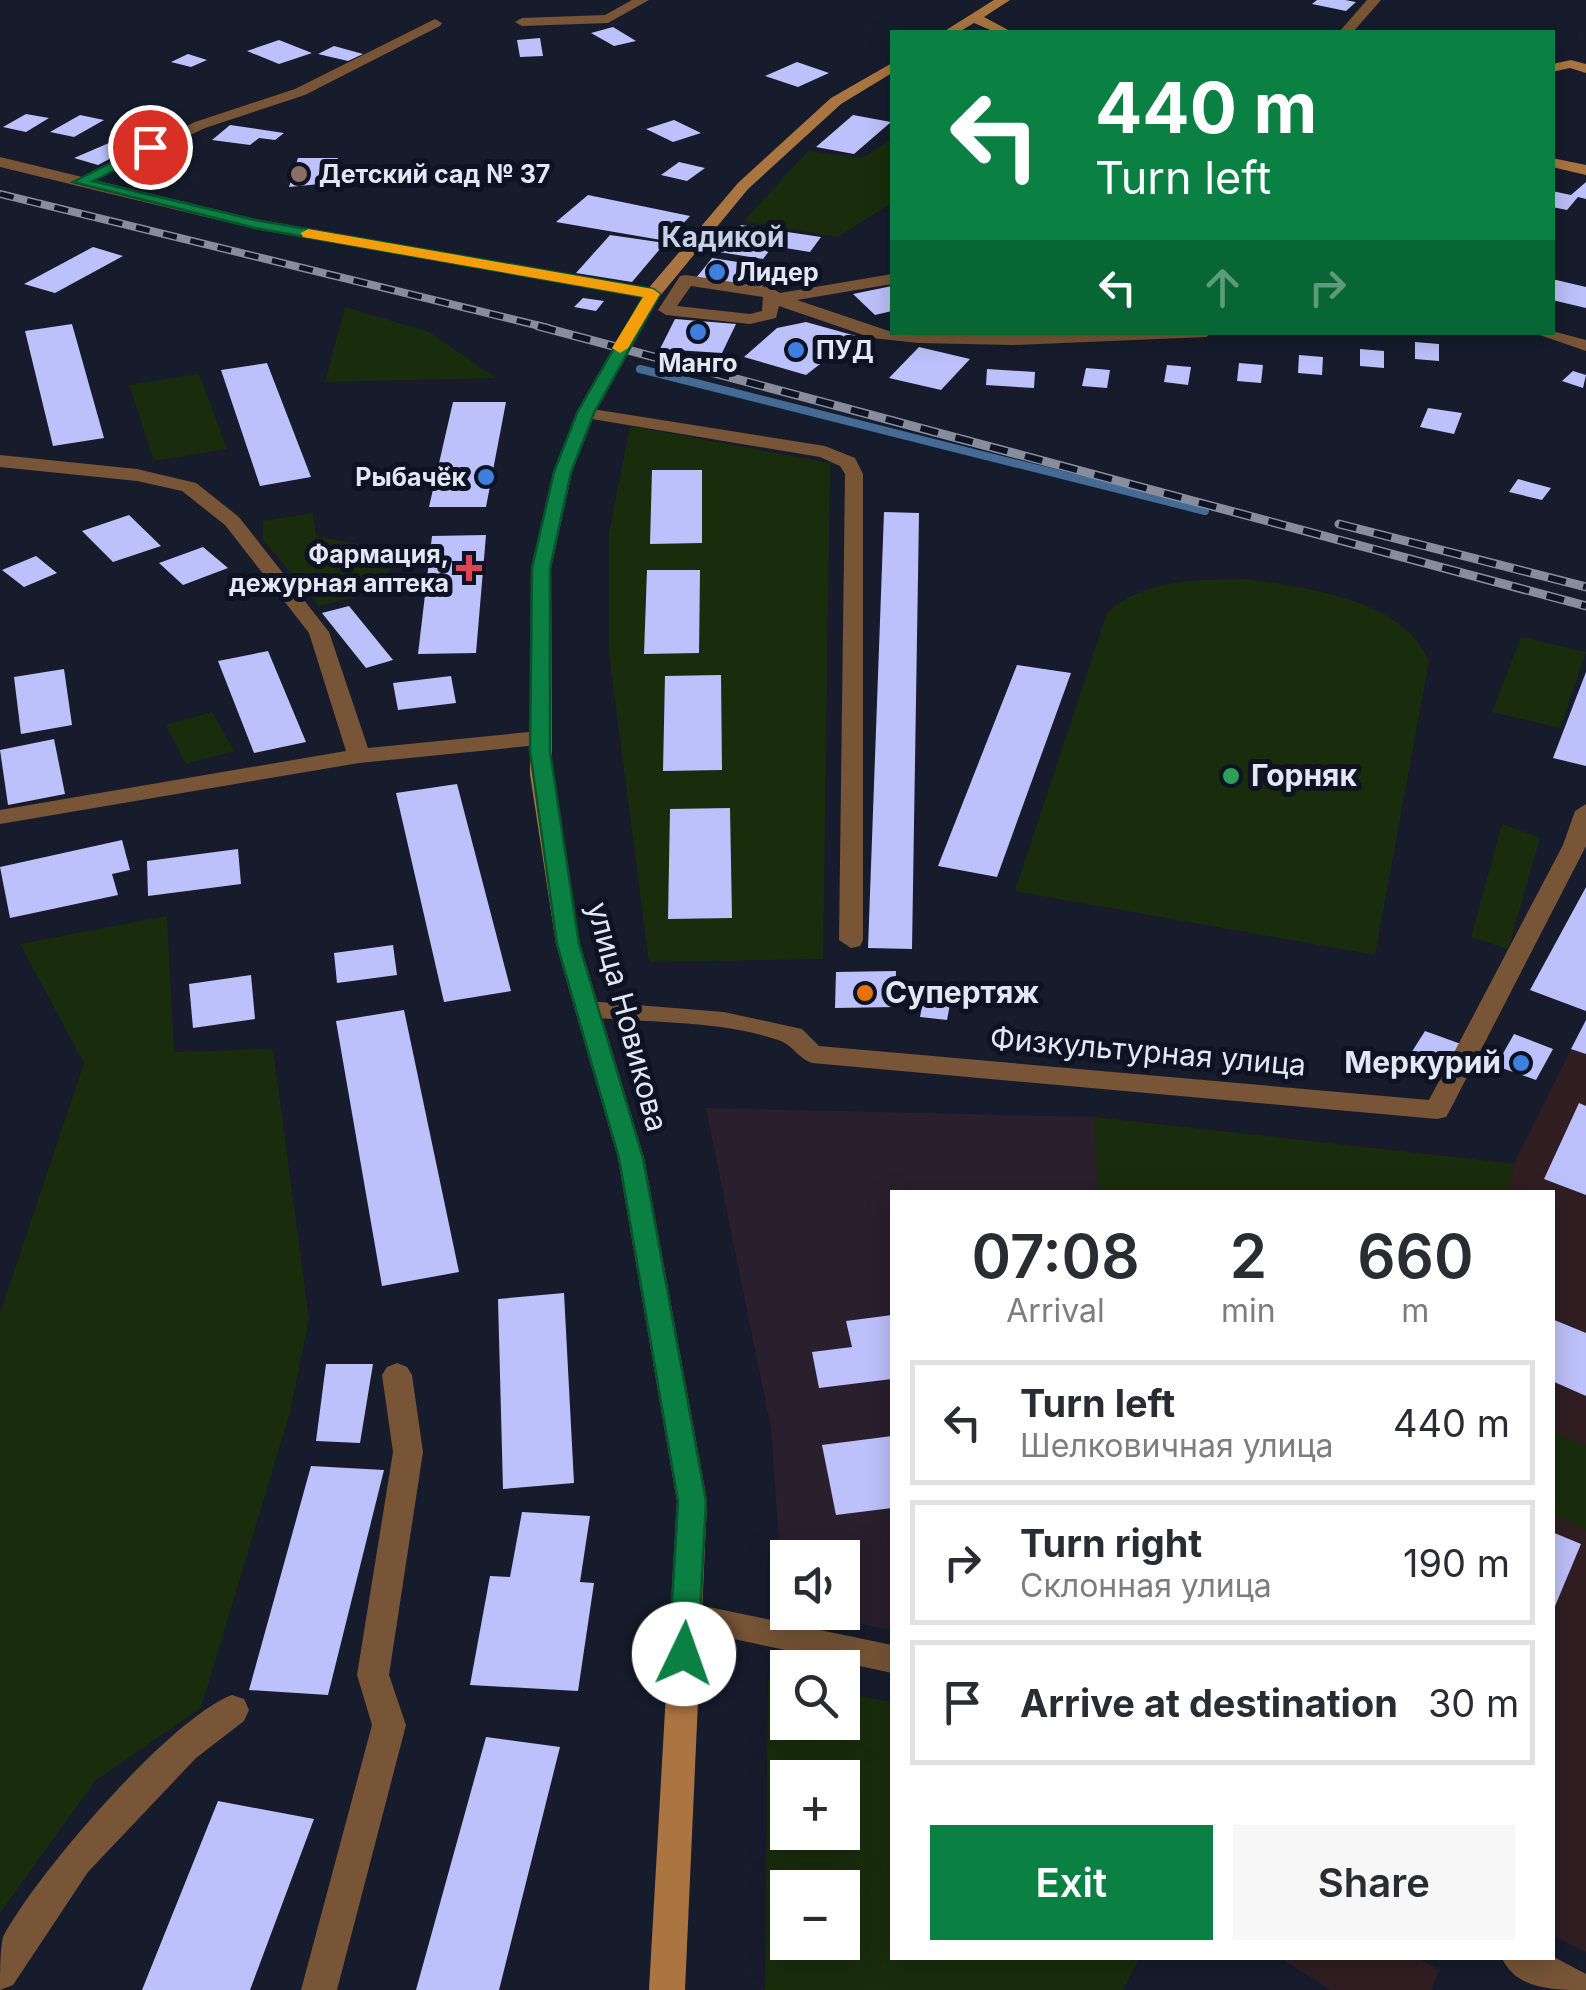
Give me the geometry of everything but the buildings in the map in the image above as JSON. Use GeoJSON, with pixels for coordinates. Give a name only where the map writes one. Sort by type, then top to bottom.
{"type":"FeatureCollection","features":[{"type":"Feature","properties":{"kind":"main road"},"geometry":{"type":"LineString","coordinates":[[953,30],[1003,0]]}},
{"type":"Feature","properties":{"kind":"main road"},"geometry":{"type":"LineString","coordinates":[[974,18],[1001,30]]}},
{"type":"Feature","properties":{"kind":"main road"},"geometry":{"type":"LineString","coordinates":[[1555,68],[1581,64]]}},
{"type":"Feature","properties":{"kind":"main road","name":"улица Новикова"},"geometry":{"type":"LineString","coordinates":[[666,1990],[692,1501],[631,1158],[568,944],[541,774],[541,568],[563,472],[586,413],[664,295],[743,186],[836,101],[890,68]]}},
{"type":"Feature","properties":{"kind":"main road"},"geometry":{"type":"LineString","coordinates":[[1555,163],[1586,170]]}},
{"type":"Feature","properties":{"kind":"street"},"geometry":{"type":"LineString","coordinates":[[522,22],[608,19],[642,0]]}},
{"type":"Feature","properties":{"kind":"street"},"geometry":{"type":"LineString","coordinates":[[1348,30],[1374,0]]}},
{"type":"Feature","properties":{"kind":"street"},"geometry":{"type":"LineString","coordinates":[[80,182],[200,125],[300,92],[435,23]]}},
{"type":"Feature","properties":{"kind":"street"},"geometry":{"type":"LineString","coordinates":[[0,162],[255,224],[664,295],[686,280],[772,293],[774,299],[770,314],[750,319],[666,310],[664,295]]}},
{"type":"Feature","properties":{"kind":"street"},"geometry":{"type":"LineString","coordinates":[[774,299],[890,279]]}},
{"type":"Feature","properties":{"kind":"street"},"geometry":{"type":"LineString","coordinates":[[774,299],[878,334],[890,334]]}},
{"type":"Feature","properties":{"kind":"street"},"geometry":{"type":"LineString","coordinates":[[1550,335],[1586,346]]}},
{"type":"Feature","properties":{"kind":"street"},"geometry":{"type":"LineString","coordinates":[[586,413],[825,452],[848,462],[854,474],[851,940]]}},
{"type":"Feature","properties":{"kind":"street"},"geometry":{"type":"LineString","coordinates":[[0,461],[137,476],[189,487],[232,521],[319,632],[359,756]]}},
{"type":"Feature","properties":{"kind":"street"},"geometry":{"type":"LineString","coordinates":[[0,817],[359,756],[540,738]]}},
{"type":"Feature","properties":{"kind":"street","name":"Физкультурная улица"},"geometry":{"type":"LineString","coordinates":[[587,1008],[724,1021],[793,1035],[812,1054],[1437,1110],[1575,845],[1586,811]]}},
{"type":"Feature","properties":{"kind":"street"},"geometry":{"type":"LineString","coordinates":[[319,1990],[389,1725],[373,1675],[408,1452],[397,1375]]}},
{"type":"Feature","properties":{"kind":"street"},"geometry":{"type":"LineString","coordinates":[[686,1616],[890,1659]]}},
{"type":"Feature","properties":{"kind":"street"},"geometry":{"type":"LineString","coordinates":[[0,1972],[76,1860],[184,1747],[232,1710]]}},
{"type":"Feature","properties":{"kind":"street"},"geometry":{"type":"LineString","coordinates":[[1524,1960],[1579,1990]]}},
{"type":"Feature","properties":{"kind":"shaded area"},"geometry":{"type":"Polygon","coordinates":[[[1571,1049],[1586,1054],[1586,1952],[1555,1936],[1555,1190],[1100,1190],[1094,1117],[1514,1164],[1571,1049]]]}},
{"type":"Feature","properties":{"kind":"shaded area"},"geometry":{"type":"Polygon","coordinates":[[[706,1108],[1094,1117],[1100,1190],[890,1190],[890,1630],[860,1624],[860,1540],[779,1540],[771,1428],[706,1108]]]}},
{"type":"Feature","properties":{"kind":"shaded area"},"geometry":{"type":"Polygon","coordinates":[[[1283,1960],[1421,1960],[1440,1970],[1431,1990],[1331,1990],[1283,1960]]]}},
{"type":"Feature","properties":{"kind":"green space"},"geometry":{"type":"Polygon","coordinates":[[[890,140],[890,204],[837,237],[744,221],[808,151],[862,158],[890,140]]]}},
{"type":"Feature","properties":{"kind":"green space"},"geometry":{"type":"Polygon","coordinates":[[[345,307],[429,332],[496,378],[325,382],[345,307]]]}},
{"type":"Feature","properties":{"kind":"green space"},"geometry":{"type":"Polygon","coordinates":[[[199,374],[227,449],[154,461],[129,385],[199,374]]]}},
{"type":"Feature","properties":{"kind":"green space"},"geometry":{"type":"Polygon","coordinates":[[[630,426],[830,463],[823,959],[649,962],[609,653],[609,533],[630,426]]]}},
{"type":"Feature","properties":{"kind":"green space"},"geometry":{"type":"Polygon","coordinates":[[[313,513],[316,536],[387,549],[391,588],[319,606],[263,540],[263,521],[313,513]]]}},
{"type":"Feature","properties":{"kind":"green space","name":"Горняк"},"geometry":{"type":"Polygon","coordinates":[[[1246,579],[1324,592],[1375,610],[1398,623],[1416,640],[1429,661],[1375,955],[1015,891],[1107,613],[1155,587],[1246,579]]]}},
{"type":"Feature","properties":{"kind":"green space"},"geometry":{"type":"Polygon","coordinates":[[[1521,637],[1586,652],[1560,728],[1492,712],[1521,637]]]}},
{"type":"Feature","properties":{"kind":"green space"},"geometry":{"type":"Polygon","coordinates":[[[212,712],[234,751],[186,764],[166,725],[212,712]]]}},
{"type":"Feature","properties":{"kind":"green space"},"geometry":{"type":"Polygon","coordinates":[[[1502,824],[1540,838],[1508,949],[1471,937],[1502,824]]]}},
{"type":"Feature","properties":{"kind":"green space"},"geometry":{"type":"Polygon","coordinates":[[[167,916],[174,1052],[273,1049],[309,1319],[290,1412],[201,1708],[95,1781],[0,1913],[0,1313],[84,1063],[20,944],[167,916]]]}},
{"type":"Feature","properties":{"kind":"green space"},"geometry":{"type":"Polygon","coordinates":[[[1094,1117],[1515,1164],[1508,1190],[1098,1190],[1094,1117]]]}},
{"type":"Feature","properties":{"kind":"green space"},"geometry":{"type":"Polygon","coordinates":[[[1555,1432],[1586,1446],[1586,1530],[1555,1516],[1555,1432]]]}},
{"type":"Feature","properties":{"kind":"green space"},"geometry":{"type":"Polygon","coordinates":[[[768,1679],[770,1740],[860,1740],[860,1696],[890,1702],[890,1960],[1138,1960],[1123,1990],[765,1990],[768,1679]]]}},
{"type":"Feature","properties":{"kind":"waterway"},"geometry":{"type":"LineString","coordinates":[[640,369],[1205,511]]}},
{"type":"Feature","properties":{"kind":"railway"},"geometry":{"type":"LineString","coordinates":[[0,194],[548,328]]}},
{"type":"Feature","properties":{"kind":"railway"},"geometry":{"type":"LineString","coordinates":[[538,326],[1586,606]]}},
{"type":"Feature","properties":{"kind":"railway"},"geometry":{"type":"LineString","coordinates":[[1339,524],[1586,587]]}},
{"type":"Feature","properties":{"kind":"slow traffic"},"geometry":{"type":"LineString","coordinates":[[308,233],[653,294],[620,348]]}},
{"type":"Feature","properties":{"kind":"place","name":"Детский сад № 37"},"geometry":{"type":"Point","coordinates":[299,174]}},
{"type":"Feature","properties":{"kind":"place","name":"Лидер"},"geometry":{"type":"Point","coordinates":[717,272]}},
{"type":"Feature","properties":{"kind":"place","name":"Манго"},"geometry":{"type":"Point","coordinates":[698,332]}},
{"type":"Feature","properties":{"kind":"place","name":"ПУД"},"geometry":{"type":"Point","coordinates":[796,350]}},
{"type":"Feature","properties":{"kind":"place","name":"Рыбачёк"},"geometry":{"type":"Point","coordinates":[486,477]}},
{"type":"Feature","properties":{"kind":"place","name":"Фармация, дежурная аптека"},"geometry":{"type":"Point","coordinates":[469,568]}},
{"type":"Feature","properties":{"kind":"place","name":"Горняк"},"geometry":{"type":"Point","coordinates":[1231,776]}},
{"type":"Feature","properties":{"kind":"place","name":"Супертяж"},"geometry":{"type":"Point","coordinates":[865,993]}},
{"type":"Feature","properties":{"kind":"place","name":"Меркурий"},"geometry":{"type":"Point","coordinates":[1521,1063]}},
{"type":"Feature","properties":{"kind":"district","name":"Кадикой"},"geometry":{"type":"Point","coordinates":[723,237]}},
{"type":"Feature","properties":{"kind":"route"},"geometry":{"type":"LineString","coordinates":[[150,147],[80,182],[255,224],[653,294],[586,413],[563,472],[541,568],[540,751],[568,944],[631,1158],[692,1501],[684,1654]]}}]}
